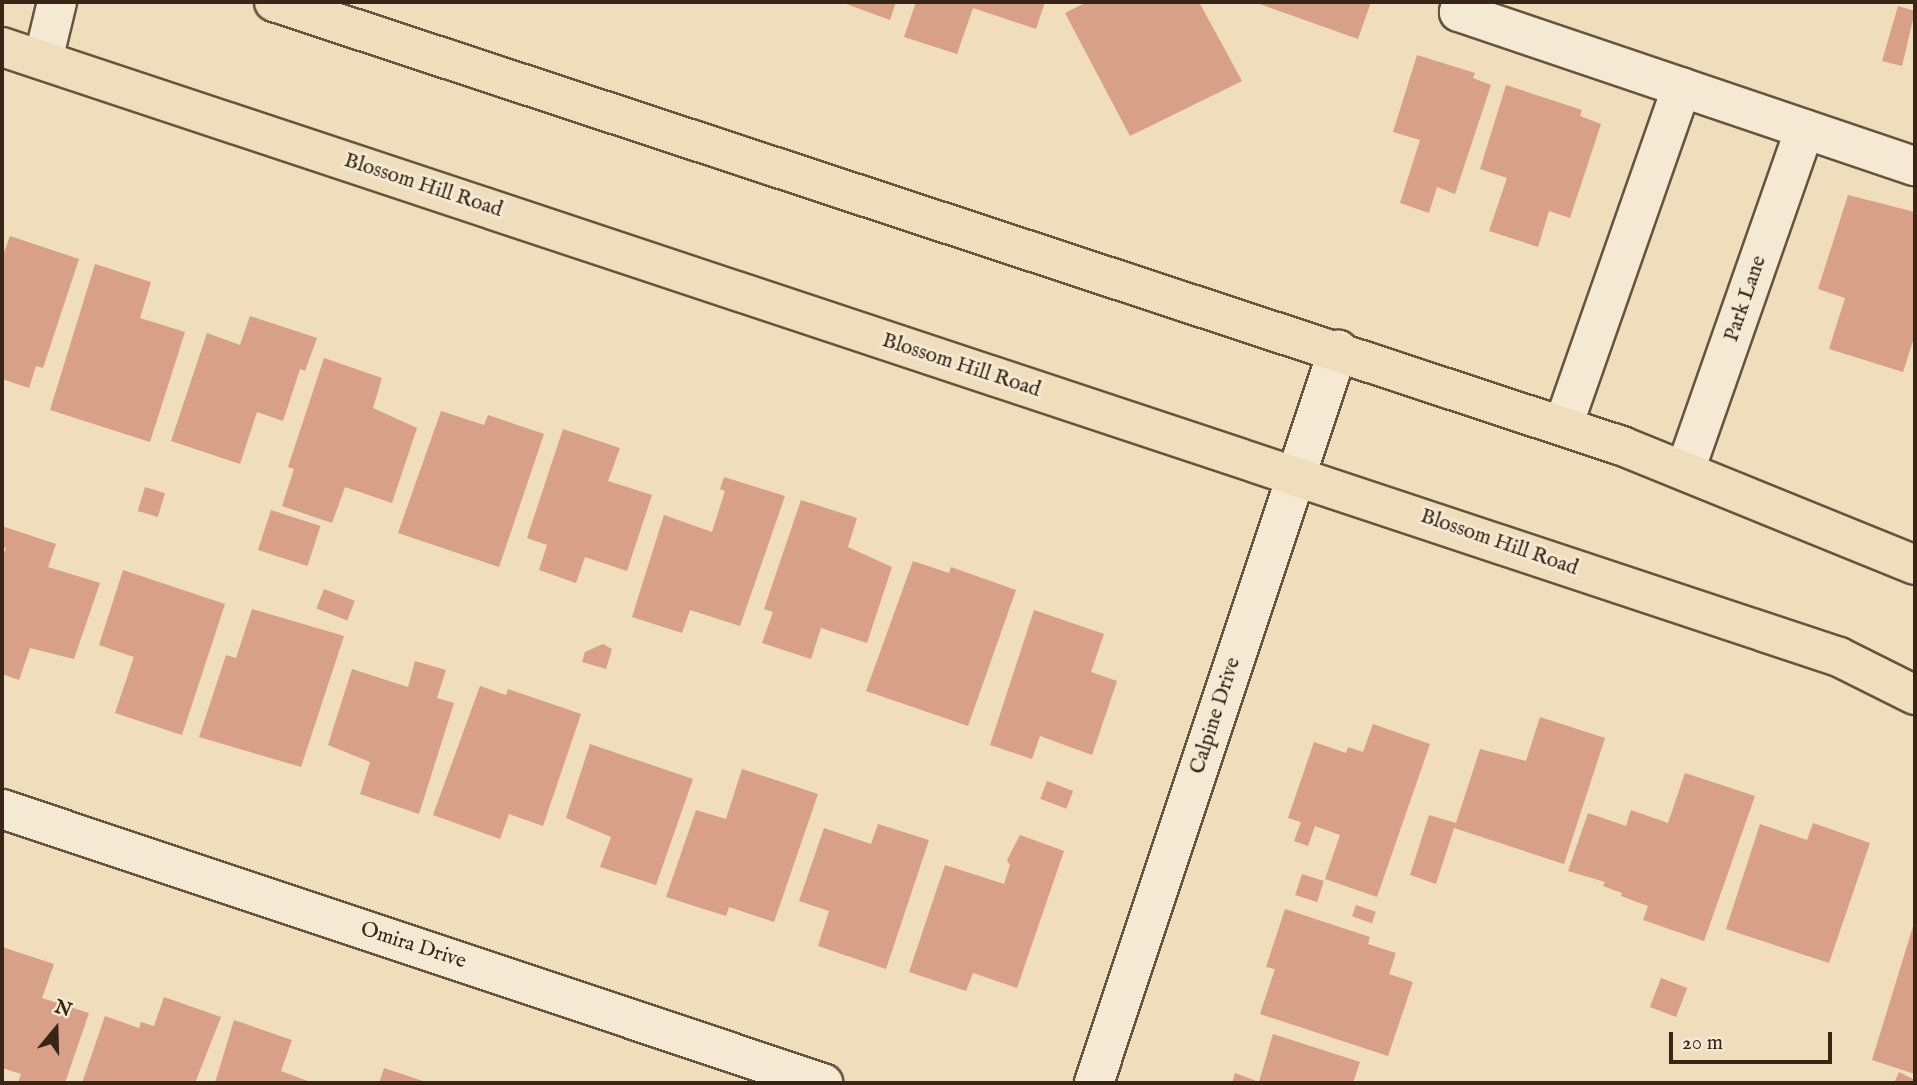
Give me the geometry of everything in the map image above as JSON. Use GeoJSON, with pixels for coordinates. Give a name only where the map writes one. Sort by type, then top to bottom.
{"type":"FeatureCollection","features":[{"type":"Feature","properties":{"kind":"main road"},"geometry":{"type":"LineString","coordinates":[[274,2],[1338,350],[1686,468],[1915,565]]}},
{"type":"Feature","properties":{"kind":"main road","name":"Blossom Hill Road"},"geometry":{"type":"LineString","coordinates":[[2,47],[1295,474],[1839,657],[1915,695]]}},
{"type":"Feature","properties":{"kind":"street"},"geometry":{"type":"LineString","coordinates":[[43,60],[57,2]]}},
{"type":"Feature","properties":{"kind":"street"},"geometry":{"type":"LineString","coordinates":[[1462,2],[1459,12],[1915,166]]}},
{"type":"Feature","properties":{"kind":"street"},"geometry":{"type":"LineString","coordinates":[[1563,426],[1682,87]]}},
{"type":"Feature","properties":{"kind":"street","name":"Park Lane"},"geometry":{"type":"LineString","coordinates":[[1686,468],[1805,129]]}},
{"type":"Feature","properties":{"kind":"street","name":"Calpine Drive"},"geometry":{"type":"LineString","coordinates":[[1094,1083],[1338,350]]}},
{"type":"Feature","properties":{"kind":"street","name":"Omira Drive"},"geometry":{"type":"LineString","coordinates":[[2,809],[823,1083]]}},
{"type":"Feature","properties":{"kind":"building"},"geometry":{"type":"Polygon","coordinates":[[[841,2],[896,2],[890,20],[841,2]]]}},
{"type":"Feature","properties":{"kind":"building"},"geometry":{"type":"Polygon","coordinates":[[[916,2],[1045,2],[1036,29],[973,8],[957,54],[904,37],[916,2]]]}},
{"type":"Feature","properties":{"kind":"building"},"geometry":{"type":"Polygon","coordinates":[[[1087,2],[1199,2],[1242,81],[1130,136],[1065,13],[1087,2]]]}},
{"type":"Feature","properties":{"kind":"building"},"geometry":{"type":"Polygon","coordinates":[[[1254,2],[1371,2],[1358,39],[1254,2]]]}},
{"type":"Feature","properties":{"kind":"building"},"geometry":{"type":"Polygon","coordinates":[[[1898,6],[1915,11],[1902,66],[1882,61],[1898,6]]]}},
{"type":"Feature","properties":{"kind":"building"},"geometry":{"type":"Polygon","coordinates":[[[1417,55],[1475,73],[1473,78],[1491,85],[1455,194],[1437,187],[1429,213],[1400,203],[1420,140],[1393,132],[1417,55]]]}},
{"type":"Feature","properties":{"kind":"building"},"geometry":{"type":"Polygon","coordinates":[[[1506,85],[1582,110],[1580,116],[1601,124],[1570,218],[1549,211],[1538,247],[1489,231],[1507,178],[1480,169],[1506,85]]]}},
{"type":"Feature","properties":{"kind":"building"},"geometry":{"type":"Polygon","coordinates":[[[1848,195],[1915,212],[1915,335],[1903,372],[1829,349],[1845,298],[1818,289],[1848,195]]]}},
{"type":"Feature","properties":{"kind":"building"},"geometry":{"type":"Polygon","coordinates":[[[10,236],[79,259],[43,368],[36,366],[29,388],[2,379],[2,258],[10,236]]]}},
{"type":"Feature","properties":{"kind":"building"},"geometry":{"type":"Polygon","coordinates":[[[95,264],[151,282],[140,318],[185,332],[150,442],[50,410],[95,264]]]}},
{"type":"Feature","properties":{"kind":"building"},"geometry":{"type":"Polygon","coordinates":[[[250,316],[317,338],[305,371],[300,369],[283,421],[257,412],[240,464],[171,441],[207,333],[240,345],[250,316]]]}},
{"type":"Feature","properties":{"kind":"building"},"geometry":{"type":"Polygon","coordinates":[[[324,358],[382,378],[373,408],[417,428],[392,503],[345,487],[332,523],[282,506],[294,469],[288,467],[324,358]]]}},
{"type":"Feature","properties":{"kind":"building"},"geometry":{"type":"Polygon","coordinates":[[[441,411],[484,425],[488,415],[544,434],[499,567],[398,533],[441,411]]]}},
{"type":"Feature","properties":{"kind":"building"},"geometry":{"type":"Polygon","coordinates":[[[563,429],[620,448],[608,481],[652,495],[627,571],[585,557],[576,583],[539,570],[547,545],[527,538],[563,429]]]}},
{"type":"Feature","properties":{"kind":"building"},"geometry":{"type":"Polygon","coordinates":[[[724,477],[785,496],[740,626],[690,610],[682,633],[632,617],[664,515],[712,532],[725,491],[720,489],[724,477]]]}},
{"type":"Feature","properties":{"kind":"building"},"geometry":{"type":"Polygon","coordinates":[[[145,487],[165,493],[158,517],[138,511],[145,487]]]}},
{"type":"Feature","properties":{"kind":"building"},"geometry":{"type":"Polygon","coordinates":[[[801,500],[857,518],[848,547],[892,567],[867,643],[821,628],[811,659],[762,643],[773,612],[764,609],[801,500]]]}},
{"type":"Feature","properties":{"kind":"building"},"geometry":{"type":"Polygon","coordinates":[[[271,510],[320,526],[307,566],[258,550],[271,510]]]}},
{"type":"Feature","properties":{"kind":"building"},"geometry":{"type":"Polygon","coordinates":[[[2,526],[56,544],[48,567],[100,583],[74,659],[30,648],[19,680],[2,674],[2,557],[6,548],[2,547],[2,526]]]}},
{"type":"Feature","properties":{"kind":"building"},"geometry":{"type":"Polygon","coordinates":[[[913,561],[949,573],[951,567],[1016,590],[968,726],[866,691],[913,561]]]}},
{"type":"Feature","properties":{"kind":"building"},"geometry":{"type":"Polygon","coordinates":[[[123,570],[225,604],[182,735],[115,713],[134,657],[99,645],[123,570]]]}},
{"type":"Feature","properties":{"kind":"building"},"geometry":{"type":"Polygon","coordinates":[[[324,589],[355,601],[347,620],[316,609],[324,589]]]}},
{"type":"Feature","properties":{"kind":"building"},"geometry":{"type":"Polygon","coordinates":[[[252,609],[344,636],[301,767],[199,737],[226,655],[236,658],[252,609]]]}},
{"type":"Feature","properties":{"kind":"building"},"geometry":{"type":"Polygon","coordinates":[[[1034,610],[1104,634],[1091,672],[1117,681],[1092,755],[1040,736],[1032,759],[990,745],[1034,610]]]}},
{"type":"Feature","properties":{"kind":"building"},"geometry":{"type":"Polygon","coordinates":[[[603,644],[612,649],[606,669],[582,662],[585,652],[603,644]]]}},
{"type":"Feature","properties":{"kind":"building"},"geometry":{"type":"Polygon","coordinates":[[[415,661],[446,670],[437,698],[454,703],[419,814],[360,794],[370,762],[328,745],[352,669],[408,687],[415,661]]]}},
{"type":"Feature","properties":{"kind":"building"},"geometry":{"type":"Polygon","coordinates":[[[480,686],[506,695],[508,689],[581,714],[543,826],[509,814],[500,839],[433,815],[480,686]]]}},
{"type":"Feature","properties":{"kind":"building"},"geometry":{"type":"Polygon","coordinates":[[[1540,717],[1605,738],[1564,864],[1454,828],[1436,884],[1410,875],[1429,815],[1456,823],[1480,749],[1526,761],[1540,717]]]}},
{"type":"Feature","properties":{"kind":"building"},"geometry":{"type":"Polygon","coordinates":[[[1373,724],[1430,744],[1377,897],[1325,879],[1340,835],[1315,826],[1308,846],[1294,841],[1301,822],[1288,818],[1314,742],[1346,753],[1348,747],[1363,752],[1373,724]]]}},
{"type":"Feature","properties":{"kind":"building"},"geometry":{"type":"Polygon","coordinates":[[[590,744],[693,779],[656,885],[600,867],[611,837],[566,818],[590,744]]]}},
{"type":"Feature","properties":{"kind":"building"},"geometry":{"type":"Polygon","coordinates":[[[742,769],[818,794],[774,922],[729,907],[726,916],[666,897],[696,810],[726,819],[742,769]]]}},
{"type":"Feature","properties":{"kind":"building"},"geometry":{"type":"Polygon","coordinates":[[[1685,773],[1755,796],[1704,941],[1643,920],[1648,906],[1603,886],[1605,882],[1568,871],[1588,813],[1626,826],[1631,810],[1668,823],[1685,773]]]}},
{"type":"Feature","properties":{"kind":"building"},"geometry":{"type":"Polygon","coordinates":[[[1047,781],[1073,791],[1066,809],[1040,799],[1047,781]]]}},
{"type":"Feature","properties":{"kind":"building"},"geometry":{"type":"Polygon","coordinates":[[[1813,823],[1870,843],[1829,963],[1726,929],[1760,824],[1807,840],[1813,823]]]}},
{"type":"Feature","properties":{"kind":"building"},"geometry":{"type":"Polygon","coordinates":[[[878,824],[929,840],[886,969],[818,946],[829,911],[799,901],[824,828],[871,844],[878,824]]]}},
{"type":"Feature","properties":{"kind":"building"},"geometry":{"type":"Polygon","coordinates":[[[1020,835],[1064,851],[1017,988],[973,973],[966,991],[909,972],[945,865],[1004,884],[1010,865],[1007,860],[1020,835]]]}},
{"type":"Feature","properties":{"kind":"building"},"geometry":{"type":"Polygon","coordinates":[[[1302,874],[1324,881],[1317,902],[1295,895],[1302,874]]]}},
{"type":"Feature","properties":{"kind":"building"},"geometry":{"type":"Polygon","coordinates":[[[1356,905],[1376,912],[1372,923],[1352,916],[1356,905]]]}},
{"type":"Feature","properties":{"kind":"building"},"geometry":{"type":"Polygon","coordinates":[[[1285,909],[1370,937],[1368,944],[1396,953],[1389,974],[1413,982],[1388,1056],[1260,1014],[1275,969],[1266,967],[1285,909]]]}},
{"type":"Feature","properties":{"kind":"building"},"geometry":{"type":"Polygon","coordinates":[[[1915,920],[1915,1074],[1872,1060],[1915,920]]]}},
{"type":"Feature","properties":{"kind":"building"},"geometry":{"type":"Polygon","coordinates":[[[2,947],[54,964],[42,998],[89,1013],[65,1083],[18,1083],[21,1074],[2,1068],[2,947]]]}},
{"type":"Feature","properties":{"kind":"building"},"geometry":{"type":"Polygon","coordinates":[[[1661,978],[1687,988],[1676,1017],[1650,1007],[1661,978]]]}},
{"type":"Feature","properties":{"kind":"building"},"geometry":{"type":"Polygon","coordinates":[[[164,997],[221,1017],[195,1083],[82,1083],[105,1016],[139,1028],[141,1022],[154,1026],[164,997]]]}},
{"type":"Feature","properties":{"kind":"building"},"geometry":{"type":"Polygon","coordinates":[[[234,1020],[292,1040],[281,1071],[313,1083],[215,1083],[234,1020]]]}},
{"type":"Feature","properties":{"kind":"building"},"geometry":{"type":"Polygon","coordinates":[[[1273,1034],[1360,1062],[1353,1083],[1232,1083],[1235,1073],[1259,1082],[1273,1034]]]}},
{"type":"Feature","properties":{"kind":"building"},"geometry":{"type":"Polygon","coordinates":[[[384,1068],[429,1083],[379,1083],[384,1068]]]}},
{"type":"Feature","properties":{"kind":"building"},"geometry":{"type":"Polygon","coordinates":[[[1899,1072],[1915,1080],[1915,1083],[1894,1083],[1899,1072]]]}}]}
